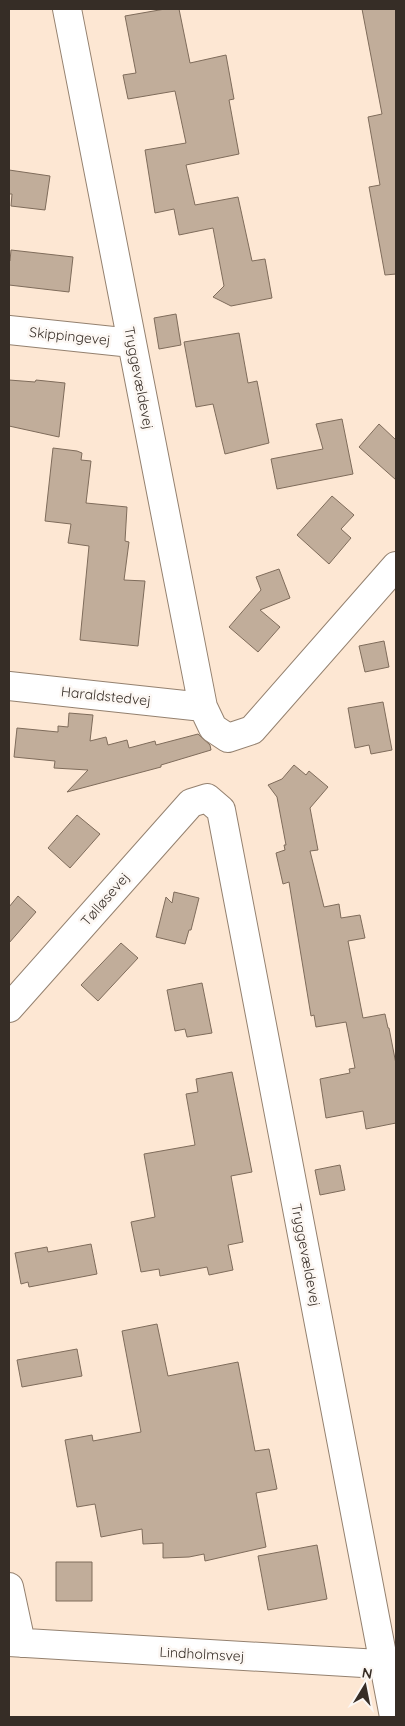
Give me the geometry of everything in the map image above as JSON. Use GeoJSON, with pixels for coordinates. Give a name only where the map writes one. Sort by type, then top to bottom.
{"type":"FeatureCollection","features":[{"type":"Feature","properties":{"kind":"street","name":"Tryggevældevej"},"geometry":{"type":"LineString","coordinates":[[66,9],[203,707],[213,728],[228,738],[252,730],[396,566]]}},
{"type":"Feature","properties":{"kind":"street","name":"Skippingevej"},"geometry":{"type":"LineString","coordinates":[[9,330],[132,343]]}},
{"type":"Feature","properties":{"kind":"street","name":"Haraldstedvej"},"geometry":{"type":"LineString","coordinates":[[9,686],[203,707]]}},
{"type":"Feature","properties":{"kind":"street","name":"Tryggevældevej"},"geometry":{"type":"LineString","coordinates":[[207,798],[221,810],[390,1665],[394,1717]]}},
{"type":"Feature","properties":{"kind":"street","name":"Tølløsevej"},"geometry":{"type":"LineString","coordinates":[[9,1008],[191,802],[207,798]]}},
{"type":"Feature","properties":{"kind":"street"},"geometry":{"type":"LineString","coordinates":[[9,1587],[15,1643]]}},
{"type":"Feature","properties":{"kind":"street","name":"Lindholmsvej"},"geometry":{"type":"LineString","coordinates":[[15,1643],[390,1665]]}},
{"type":"Feature","properties":{"kind":"building"},"geometry":{"type":"Polygon","coordinates":[[[165,9],[179,9],[190,63],[226,55],[234,99],[229,100],[239,154],[186,165],[195,205],[238,197],[252,261],[265,259],[272,298],[231,306],[213,297],[224,286],[213,228],[179,235],[174,209],[155,213],[145,150],[186,143],[175,91],[128,99],[123,75],[136,73],[125,16],[165,9]]]}},
{"type":"Feature","properties":{"kind":"building"},"geometry":{"type":"Polygon","coordinates":[[[362,9],[396,9],[396,274],[385,275],[369,187],[380,185],[368,117],[382,114],[362,9]]]}},
{"type":"Feature","properties":{"kind":"building"},"geometry":{"type":"Polygon","coordinates":[[[9,170],[50,176],[45,210],[11,206],[12,194],[9,194],[9,170]]]}},
{"type":"Feature","properties":{"kind":"building"},"geometry":{"type":"Polygon","coordinates":[[[11,250],[73,257],[69,292],[9,285],[11,250]]]}},
{"type":"Feature","properties":{"kind":"building"},"geometry":{"type":"Polygon","coordinates":[[[176,314],[181,345],[159,349],[154,318],[176,314]]]}},
{"type":"Feature","properties":{"kind":"building"},"geometry":{"type":"Polygon","coordinates":[[[239,333],[248,383],[257,381],[269,443],[225,454],[213,404],[196,407],[184,342],[239,333]]]}},
{"type":"Feature","properties":{"kind":"building"},"geometry":{"type":"Polygon","coordinates":[[[9,380],[65,383],[59,437],[9,426],[9,380]]]}},
{"type":"Feature","properties":{"kind":"building"},"geometry":{"type":"Polygon","coordinates":[[[342,419],[353,474],[277,489],[271,459],[323,449],[316,424],[342,419]]]}},
{"type":"Feature","properties":{"kind":"building"},"geometry":{"type":"Polygon","coordinates":[[[379,424],[396,440],[396,480],[359,447],[379,424]]]}},
{"type":"Feature","properties":{"kind":"building"},"geometry":{"type":"Polygon","coordinates":[[[53,448],[77,451],[82,453],[81,460],[91,461],[86,503],[127,507],[125,541],[129,542],[124,580],[145,581],[138,646],[80,640],[89,546],[68,543],[71,524],[45,521],[53,448]]]}},
{"type":"Feature","properties":{"kind":"building"},"geometry":{"type":"Polygon","coordinates":[[[332,496],[354,515],[341,529],[351,538],[329,564],[297,535],[332,496]]]}},
{"type":"Feature","properties":{"kind":"building"},"geometry":{"type":"Polygon","coordinates":[[[279,569],[290,598],[260,610],[280,627],[258,652],[229,627],[261,590],[256,577],[279,569]]]}},
{"type":"Feature","properties":{"kind":"building"},"geometry":{"type":"Polygon","coordinates":[[[384,641],[389,667],[365,672],[359,646],[384,641]]]}},
{"type":"Feature","properties":{"kind":"building"},"geometry":{"type":"Polygon","coordinates":[[[383,702],[392,750],[371,754],[369,745],[355,748],[348,708],[383,702]]]}},
{"type":"Feature","properties":{"kind":"building"},"geometry":{"type":"Polygon","coordinates":[[[69,713],[93,715],[90,741],[106,737],[108,745],[127,740],[129,748],[155,741],[156,745],[198,734],[210,745],[211,750],[161,765],[161,767],[67,792],[88,770],[54,768],[55,761],[14,757],[17,728],[58,732],[58,726],[68,727],[69,713]]]}},
{"type":"Feature","properties":{"kind":"building"},"geometry":{"type":"Polygon","coordinates":[[[294,765],[306,775],[309,771],[328,787],[310,808],[318,850],[310,851],[324,907],[339,904],[341,918],[360,915],[365,938],[348,941],[363,1018],[385,1014],[389,1028],[396,1064],[396,1123],[366,1129],[363,1111],[326,1118],[320,1079],[350,1073],[349,1069],[355,1068],[346,1022],[316,1027],[314,1015],[311,1016],[289,882],[283,884],[276,853],[285,850],[284,845],[286,845],[277,797],[268,785],[282,779],[294,765]]]}},
{"type":"Feature","properties":{"kind":"building"},"geometry":{"type":"Polygon","coordinates":[[[77,815],[100,834],[70,868],[48,848],[77,815]]]}},
{"type":"Feature","properties":{"kind":"building"},"geometry":{"type":"Polygon","coordinates":[[[174,892],[199,898],[191,930],[189,930],[185,944],[156,937],[166,897],[172,903],[174,892]]]}},
{"type":"Feature","properties":{"kind":"building"},"geometry":{"type":"Polygon","coordinates":[[[18,896],[36,912],[9,943],[9,907],[18,896]]]}},
{"type":"Feature","properties":{"kind":"building"},"geometry":{"type":"Polygon","coordinates":[[[121,943],[138,958],[98,1001],[81,985],[121,943]]]}},
{"type":"Feature","properties":{"kind":"building"},"geometry":{"type":"Polygon","coordinates":[[[202,983],[212,1033],[187,1037],[185,1029],[175,1031],[167,990],[202,983]]]}},
{"type":"Feature","properties":{"kind":"building"},"geometry":{"type":"Polygon","coordinates":[[[232,1072],[252,1172],[231,1176],[243,1242],[228,1245],[233,1270],[209,1275],[207,1267],[160,1276],[159,1269],[141,1272],[131,1222],[155,1217],[144,1154],[195,1145],[186,1094],[198,1092],[196,1079],[232,1072]]]}},
{"type":"Feature","properties":{"kind":"building"},"geometry":{"type":"Polygon","coordinates":[[[340,1165],[345,1190],[320,1195],[315,1170],[340,1165]]]}},
{"type":"Feature","properties":{"kind":"building"},"geometry":{"type":"Polygon","coordinates":[[[91,1244],[97,1274],[29,1287],[28,1282],[21,1284],[15,1253],[47,1247],[48,1252],[91,1244]]]}},
{"type":"Feature","properties":{"kind":"building"},"geometry":{"type":"Polygon","coordinates":[[[157,1324],[168,1376],[238,1362],[255,1451],[269,1449],[277,1489],[256,1493],[266,1547],[205,1561],[204,1554],[189,1557],[163,1558],[163,1543],[143,1544],[142,1529],[101,1537],[95,1504],[77,1507],[65,1440],[92,1435],[93,1441],[141,1432],[122,1331],[157,1324]]]}},
{"type":"Feature","properties":{"kind":"building"},"geometry":{"type":"Polygon","coordinates":[[[77,1349],[82,1376],[22,1387],[17,1360],[77,1349]]]}},
{"type":"Feature","properties":{"kind":"building"},"geometry":{"type":"Polygon","coordinates":[[[317,1545],[327,1599],[268,1610],[258,1556],[317,1545]]]}},
{"type":"Feature","properties":{"kind":"building"},"geometry":{"type":"Polygon","coordinates":[[[56,1562],[92,1562],[92,1601],[56,1601],[56,1562]]]}}]}
